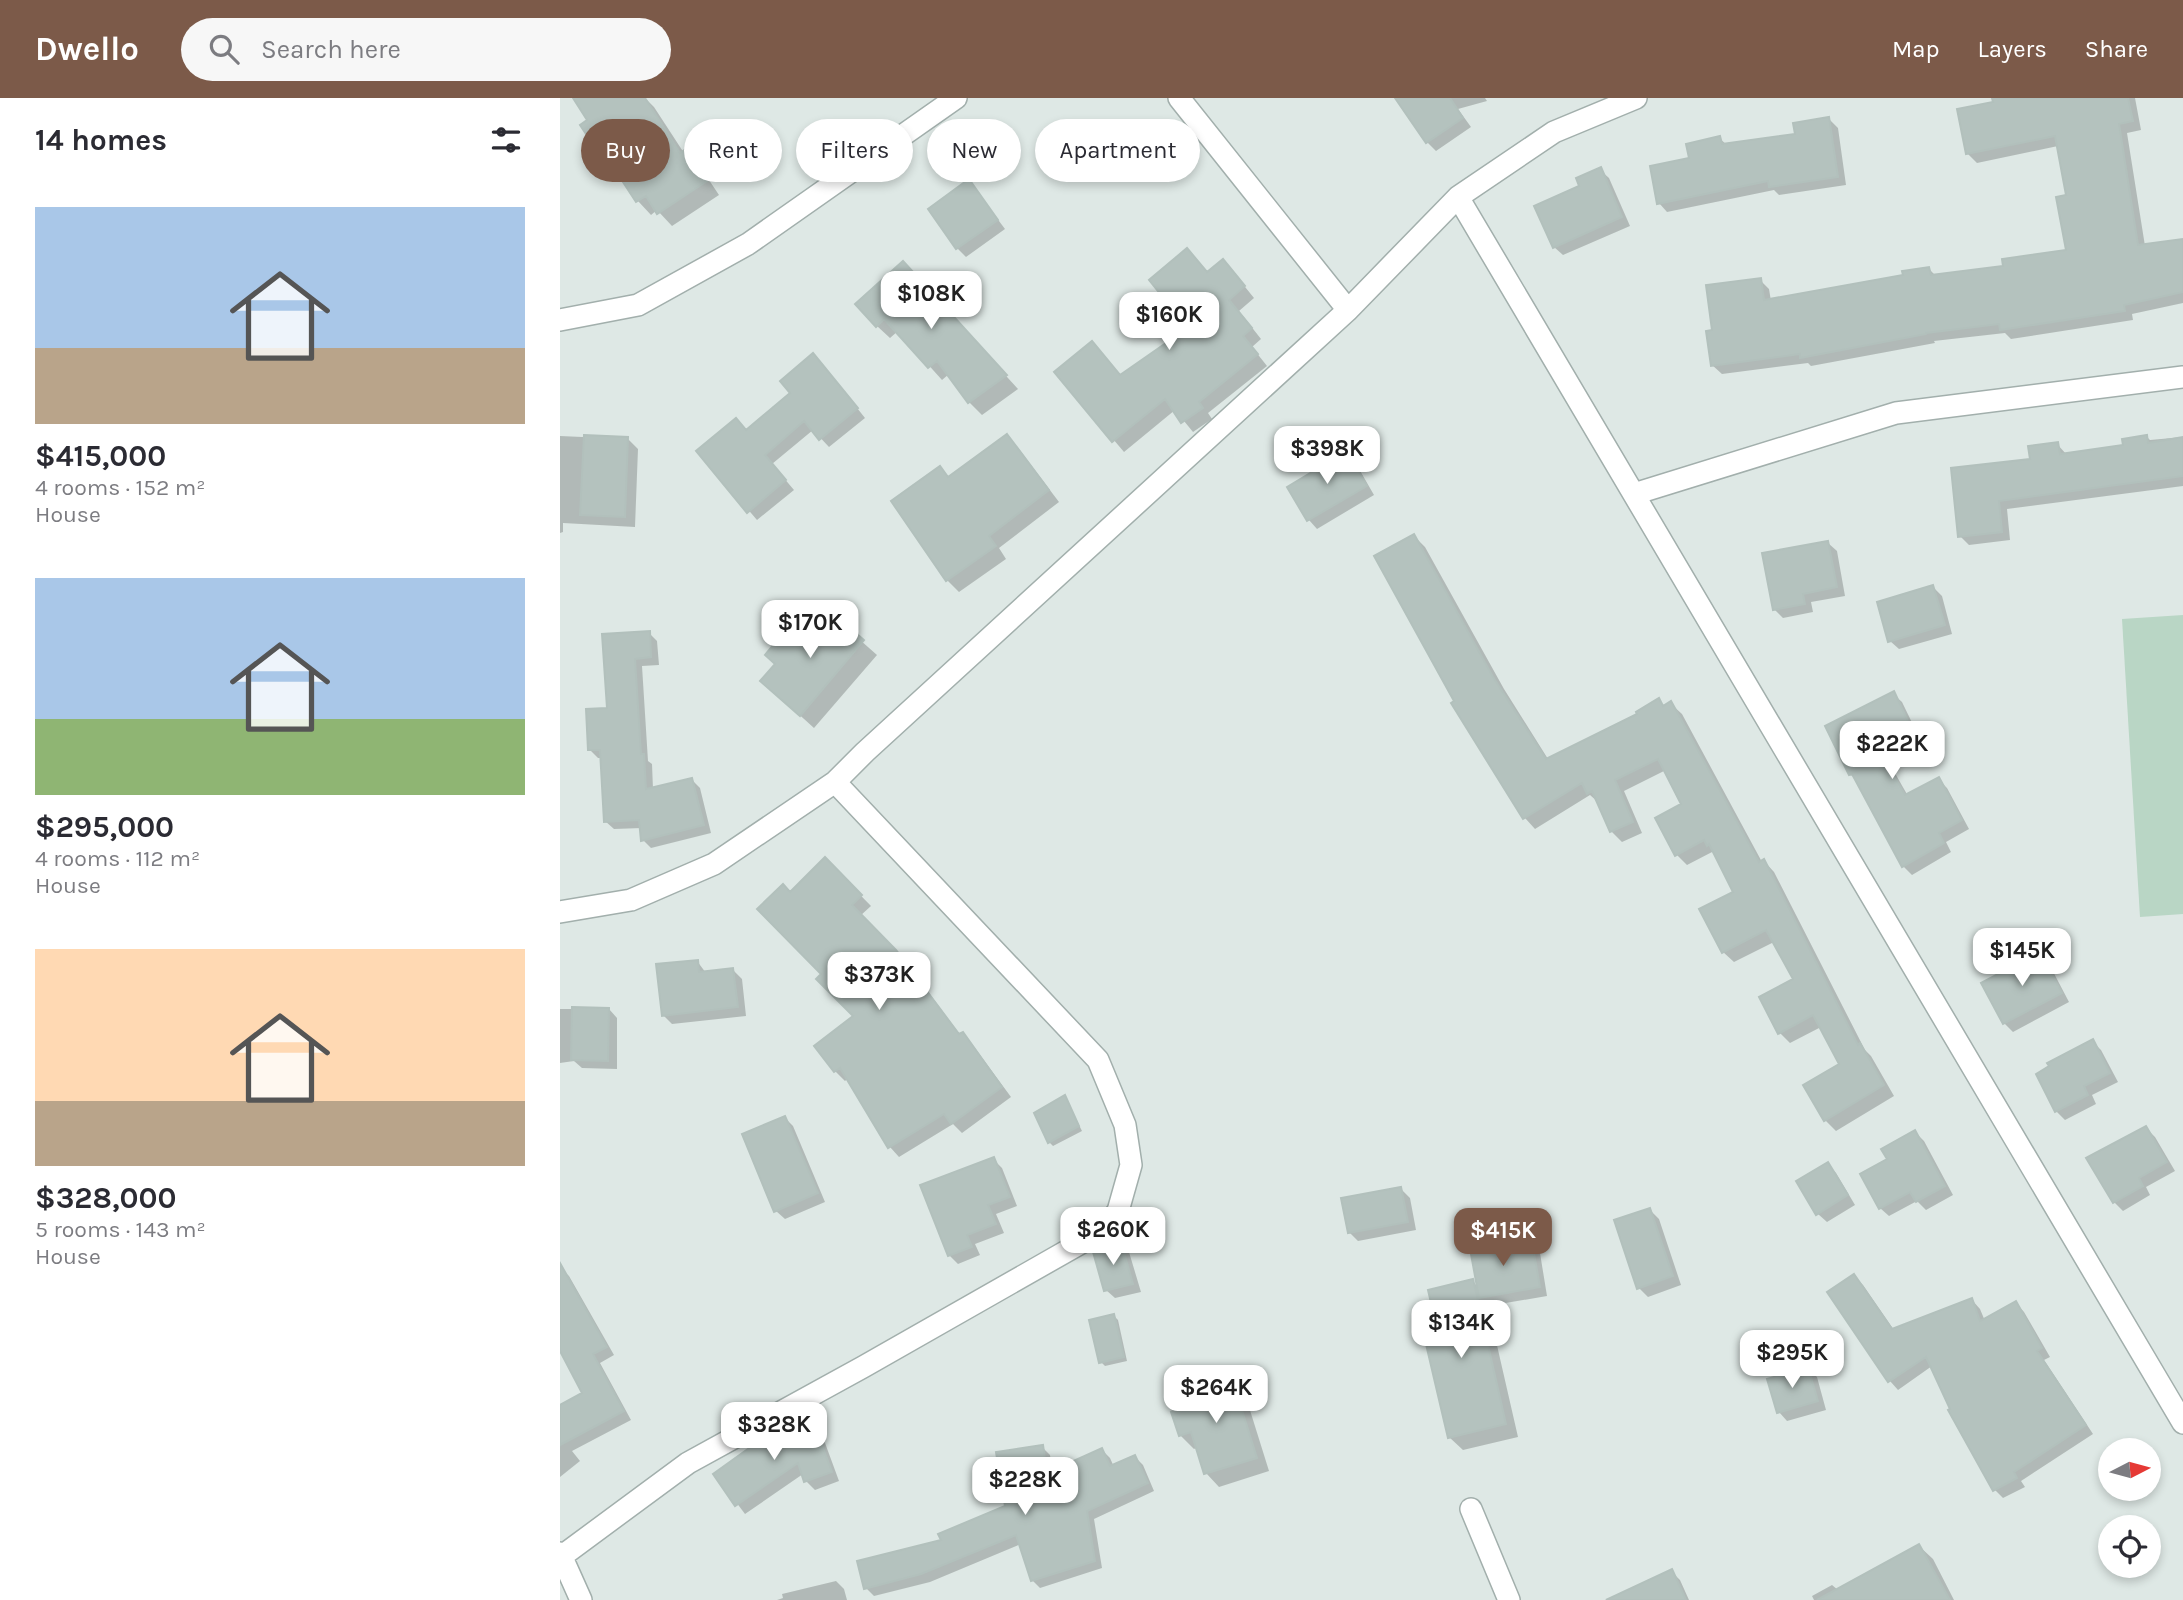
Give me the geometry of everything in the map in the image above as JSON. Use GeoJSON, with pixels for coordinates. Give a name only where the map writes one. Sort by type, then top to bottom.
{"type":"FeatureCollection","features":[{"type":"Feature","properties":{"kind":"street"},"geometry":{"type":"LineString","coordinates":[[560,320],[638,304],[748,244],[956,98]]}},
{"type":"Feature","properties":{"kind":"street"},"geometry":{"type":"LineString","coordinates":[[1180,98],[1348,310]]}},
{"type":"Feature","properties":{"kind":"street"},"geometry":{"type":"LineString","coordinates":[[560,912],[631,900],[714,864],[835,782],[1348,310],[1458,197],[1553,132],[1636,98]]}},
{"type":"Feature","properties":{"kind":"street"},"geometry":{"type":"LineString","coordinates":[[1458,197],[2183,1423]]}},
{"type":"Feature","properties":{"kind":"street"},"geometry":{"type":"LineString","coordinates":[[1634,494],[1896,413],[2183,377]]}},
{"type":"Feature","properties":{"kind":"street"},"geometry":{"type":"LineString","coordinates":[[581,1600],[561,1554],[688,1463],[1102,1231],[1118,1211],[1130,1164],[1125,1125],[1098,1060],[835,782]]}},
{"type":"Feature","properties":{"kind":"street"},"geometry":{"type":"LineString","coordinates":[[1471,1509],[1509,1600]]}},
{"type":"Feature","properties":{"kind":"green space"},"geometry":{"type":"Polygon","coordinates":[[[2183,615],[2183,914],[2140,917],[2122,619],[2183,615]]]}},
{"type":"Feature","properties":{"kind":"building"},"geometry":{"type":"Polygon","coordinates":[[[573,98],[645,98],[658,119],[586,119],[573,98]]]}},
{"type":"Feature","properties":{"kind":"building"},"geometry":{"type":"Polygon","coordinates":[[[1395,98],[1450,98],[1463,118],[1426,143],[1395,98]]]}},
{"type":"Feature","properties":{"kind":"building"},"geometry":{"type":"Polygon","coordinates":[[[1992,98],[2128,98],[2133,121],[2119,124],[2138,245],[2183,239],[2183,292],[2124,305],[2125,311],[2000,330],[1999,324],[1926,333],[1800,358],[1800,354],[1711,366],[1706,331],[1712,330],[1706,285],[1761,278],[1764,300],[1903,275],[1902,271],[1929,267],[1931,275],[2003,266],[2002,259],[2066,250],[2056,197],[2066,195],[2055,136],[1966,154],[1957,109],[1993,102],[1992,98]]]}},
{"type":"Feature","properties":{"kind":"building"},"geometry":{"type":"Polygon","coordinates":[[[1829,117],[1838,177],[1769,187],[1768,181],[1657,204],[1650,166],[1689,158],[1686,144],[1720,136],[1722,144],[1795,134],[1793,123],[1829,117]]]}},
{"type":"Feature","properties":{"kind":"building"},"geometry":{"type":"Polygon","coordinates":[[[670,137],[680,153],[684,150],[684,182],[705,182],[657,214],[646,196],[636,202],[623,182],[670,182],[670,137]]]}},
{"type":"Feature","properties":{"kind":"building"},"geometry":{"type":"Polygon","coordinates":[[[1601,167],[1622,217],[1553,248],[1534,206],[1579,186],[1576,178],[1601,167]]]}},
{"type":"Feature","properties":{"kind":"building"},"geometry":{"type":"Polygon","coordinates":[[[965,182],[971,182],[998,220],[956,249],[928,209],[965,182]]]}},
{"type":"Feature","properties":{"kind":"building"},"geometry":{"type":"Polygon","coordinates":[[[1187,248],[1207,272],[1223,259],[1245,286],[1229,300],[1252,328],[1243,336],[1258,354],[1199,402],[1203,408],[1181,423],[1165,399],[1112,442],[1054,372],[1092,341],[1120,375],[1176,336],[1160,315],[1170,306],[1149,280],[1187,248]]]}},
{"type":"Feature","properties":{"kind":"building"},"geometry":{"type":"Polygon","coordinates":[[[903,261],[1007,375],[968,403],[937,361],[928,368],[884,319],[876,327],[855,304],[903,261]]]}},
{"type":"Feature","properties":{"kind":"building"},"geometry":{"type":"Polygon","coordinates":[[[813,353],[858,408],[819,440],[804,421],[765,455],[786,480],[747,513],[696,451],[736,418],[746,430],[790,393],[780,381],[813,353]]]}},
{"type":"Feature","properties":{"kind":"building"},"geometry":{"type":"Polygon","coordinates":[[[1007,434],[1049,490],[989,536],[996,546],[946,581],[891,501],[940,466],[948,477],[1007,434]]]}},
{"type":"Feature","properties":{"kind":"building"},"geometry":{"type":"Polygon","coordinates":[[[584,435],[628,437],[625,517],[580,515],[584,435]]]}},
{"type":"Feature","properties":{"kind":"building"},"geometry":{"type":"Polygon","coordinates":[[[2147,435],[2148,443],[2183,437],[2183,476],[1999,501],[2002,532],[1958,537],[1951,468],[2030,459],[2028,446],[2058,442],[2060,454],[2123,445],[2122,439],[2147,435]]]}},
{"type":"Feature","properties":{"kind":"building"},"geometry":{"type":"Polygon","coordinates":[[[1347,451],[1367,486],[1307,521],[1287,487],[1347,451]]]}},
{"type":"Feature","properties":{"kind":"building"},"geometry":{"type":"Polygon","coordinates":[[[1414,534],[1493,677],[1546,759],[1637,714],[1636,712],[1659,698],[1663,706],[1671,701],[1759,862],[1764,859],[1858,1045],[1860,1043],[1884,1085],[1824,1121],[1803,1085],[1839,1064],[1813,1015],[1778,1034],[1759,997],[1793,979],[1766,930],[1722,953],[1699,909],[1733,892],[1709,844],[1707,846],[1704,840],[1675,856],[1655,818],[1681,804],[1658,759],[1615,780],[1633,822],[1610,832],[1592,791],[1587,794],[1582,783],[1523,819],[1451,703],[1454,701],[1374,556],[1414,534]]]}},
{"type":"Feature","properties":{"kind":"building"},"geometry":{"type":"Polygon","coordinates":[[[1828,541],[1837,587],[1803,594],[1805,604],[1773,610],[1762,553],[1828,541]]]}},
{"type":"Feature","properties":{"kind":"building"},"geometry":{"type":"Polygon","coordinates":[[[1933,585],[1945,625],[1888,642],[1877,602],[1933,585]]]}},
{"type":"Feature","properties":{"kind":"building"},"geometry":{"type":"Polygon","coordinates":[[[825,606],[864,640],[800,716],[760,681],[775,664],[765,655],[784,632],[795,642],[825,606]]]}},
{"type":"Feature","properties":{"kind":"building"},"geometry":{"type":"Polygon","coordinates":[[[650,631],[651,657],[635,659],[646,789],[692,778],[704,825],[641,841],[639,820],[604,822],[600,750],[588,750],[586,709],[607,708],[602,634],[650,631]]]}},
{"type":"Feature","properties":{"kind":"building"},"geometry":{"type":"Polygon","coordinates":[[[1894,691],[1911,728],[1876,745],[1905,795],[1939,777],[1962,820],[1939,833],[1944,843],[1902,867],[1852,774],[1849,775],[1825,726],[1894,691]]]}},
{"type":"Feature","properties":{"kind":"building"},"geometry":{"type":"Polygon","coordinates":[[[825,857],[862,895],[852,905],[896,950],[959,1034],[963,1032],[1002,1087],[951,1124],[944,1114],[888,1148],[840,1068],[834,1072],[814,1046],[853,1016],[816,979],[821,974],[757,909],[783,884],[790,892],[825,857]]]}},
{"type":"Feature","properties":{"kind":"building"},"geometry":{"type":"Polygon","coordinates":[[[2040,952],[2062,993],[2003,1024],[1981,983],[2040,952]]]}},
{"type":"Feature","properties":{"kind":"building"},"geometry":{"type":"Polygon","coordinates":[[[698,960],[699,972],[733,968],[738,1007],[662,1016],[656,964],[698,960]]]}},
{"type":"Feature","properties":{"kind":"building"},"geometry":{"type":"Polygon","coordinates":[[[572,1007],[609,1008],[608,1061],[571,1060],[572,1007]]]}},
{"type":"Feature","properties":{"kind":"building"},"geometry":{"type":"Polygon","coordinates":[[[2093,1039],[2110,1073],[2084,1086],[2088,1095],[2055,1112],[2036,1074],[2049,1066],[2047,1063],[2093,1039]]]}},
{"type":"Feature","properties":{"kind":"building"},"geometry":{"type":"Polygon","coordinates":[[[1065,1095],[1079,1126],[1048,1143],[1034,1113],[1065,1095]]]}},
{"type":"Feature","properties":{"kind":"building"},"geometry":{"type":"Polygon","coordinates":[[[785,1116],[818,1193],[774,1212],[742,1134],[785,1116]]]}},
{"type":"Feature","properties":{"kind":"building"},"geometry":{"type":"Polygon","coordinates":[[[2146,1126],[2167,1162],[2139,1178],[2143,1186],[2113,1203],[2086,1158],[2146,1126]]]}},
{"type":"Feature","properties":{"kind":"building"},"geometry":{"type":"Polygon","coordinates":[[[1915,1130],[1945,1186],[1916,1202],[1910,1192],[1879,1209],[1860,1174],[1887,1159],[1881,1149],[1915,1130]]]}},
{"type":"Feature","properties":{"kind":"building"},"geometry":{"type":"Polygon","coordinates":[[[994,1157],[1010,1197],[988,1205],[996,1224],[967,1235],[972,1247],[948,1256],[920,1185],[994,1157]]]}},
{"type":"Feature","properties":{"kind":"building"},"geometry":{"type":"Polygon","coordinates":[[[1828,1162],[1848,1195],[1816,1215],[1796,1181],[1828,1162]]]}},
{"type":"Feature","properties":{"kind":"building"},"geometry":{"type":"Polygon","coordinates":[[[1401,1187],[1408,1222],[1348,1233],[1341,1198],[1401,1187]]]}},
{"type":"Feature","properties":{"kind":"building"},"geometry":{"type":"Polygon","coordinates":[[[1650,1208],[1673,1276],[1637,1289],[1614,1220],[1650,1208]]]}},
{"type":"Feature","properties":{"kind":"building"},"geometry":{"type":"Polygon","coordinates":[[[1498,1237],[1500,1248],[1532,1242],[1540,1287],[1479,1298],[1469,1243],[1498,1237]]]}},
{"type":"Feature","properties":{"kind":"building"},"geometry":{"type":"Polygon","coordinates":[[[1121,1242],[1133,1284],[1104,1291],[1093,1252],[1121,1242]]]}},
{"type":"Feature","properties":{"kind":"building"},"geometry":{"type":"Polygon","coordinates":[[[560,1263],[607,1347],[593,1354],[624,1411],[560,1445],[560,1405],[582,1393],[560,1351],[560,1263]]]}},
{"type":"Feature","properties":{"kind":"building"},"geometry":{"type":"Polygon","coordinates":[[[1854,1274],[1892,1329],[1972,1298],[1980,1321],[2016,1301],[2042,1348],[2037,1351],[2086,1425],[2014,1472],[2017,1478],[1993,1491],[1948,1410],[1950,1409],[1926,1357],[1888,1382],[1827,1292],[1854,1274]]]}},
{"type":"Feature","properties":{"kind":"building"},"geometry":{"type":"Polygon","coordinates":[[[1473,1279],[1506,1424],[1448,1438],[1418,1310],[1432,1307],[1428,1290],[1473,1279]]]}},
{"type":"Feature","properties":{"kind":"building"},"geometry":{"type":"Polygon","coordinates":[[[1114,1314],[1124,1357],[1099,1363],[1089,1320],[1114,1314]]]}},
{"type":"Feature","properties":{"kind":"building"},"geometry":{"type":"Polygon","coordinates":[[[1808,1367],[1818,1401],[1777,1413],[1767,1379],[1808,1367]]]}},
{"type":"Feature","properties":{"kind":"building"},"geometry":{"type":"Polygon","coordinates":[[[1231,1375],[1257,1458],[1204,1474],[1191,1432],[1179,1436],[1171,1412],[1187,1407],[1182,1391],[1231,1375]]]}},
{"type":"Feature","properties":{"kind":"building"},"geometry":{"type":"Polygon","coordinates":[[[813,1421],[832,1472],[804,1482],[798,1463],[735,1506],[713,1474],[762,1439],[813,1421]]]}},
{"type":"Feature","properties":{"kind":"building"},"geometry":{"type":"Polygon","coordinates":[[[1043,1445],[1047,1473],[1102,1448],[1110,1466],[1135,1455],[1148,1483],[1087,1511],[1095,1561],[1031,1581],[1016,1535],[921,1574],[864,1589],[857,1561],[941,1540],[938,1534],[1005,1506],[996,1452],[1043,1445]]]}},
{"type":"Feature","properties":{"kind":"building"},"geometry":{"type":"Polygon","coordinates":[[[1919,1544],[1950,1600],[1817,1600],[1919,1544]]]}},
{"type":"Feature","properties":{"kind":"building"},"geometry":{"type":"Polygon","coordinates":[[[1672,1569],[1686,1600],[1606,1600],[1672,1569]]]}}]}
